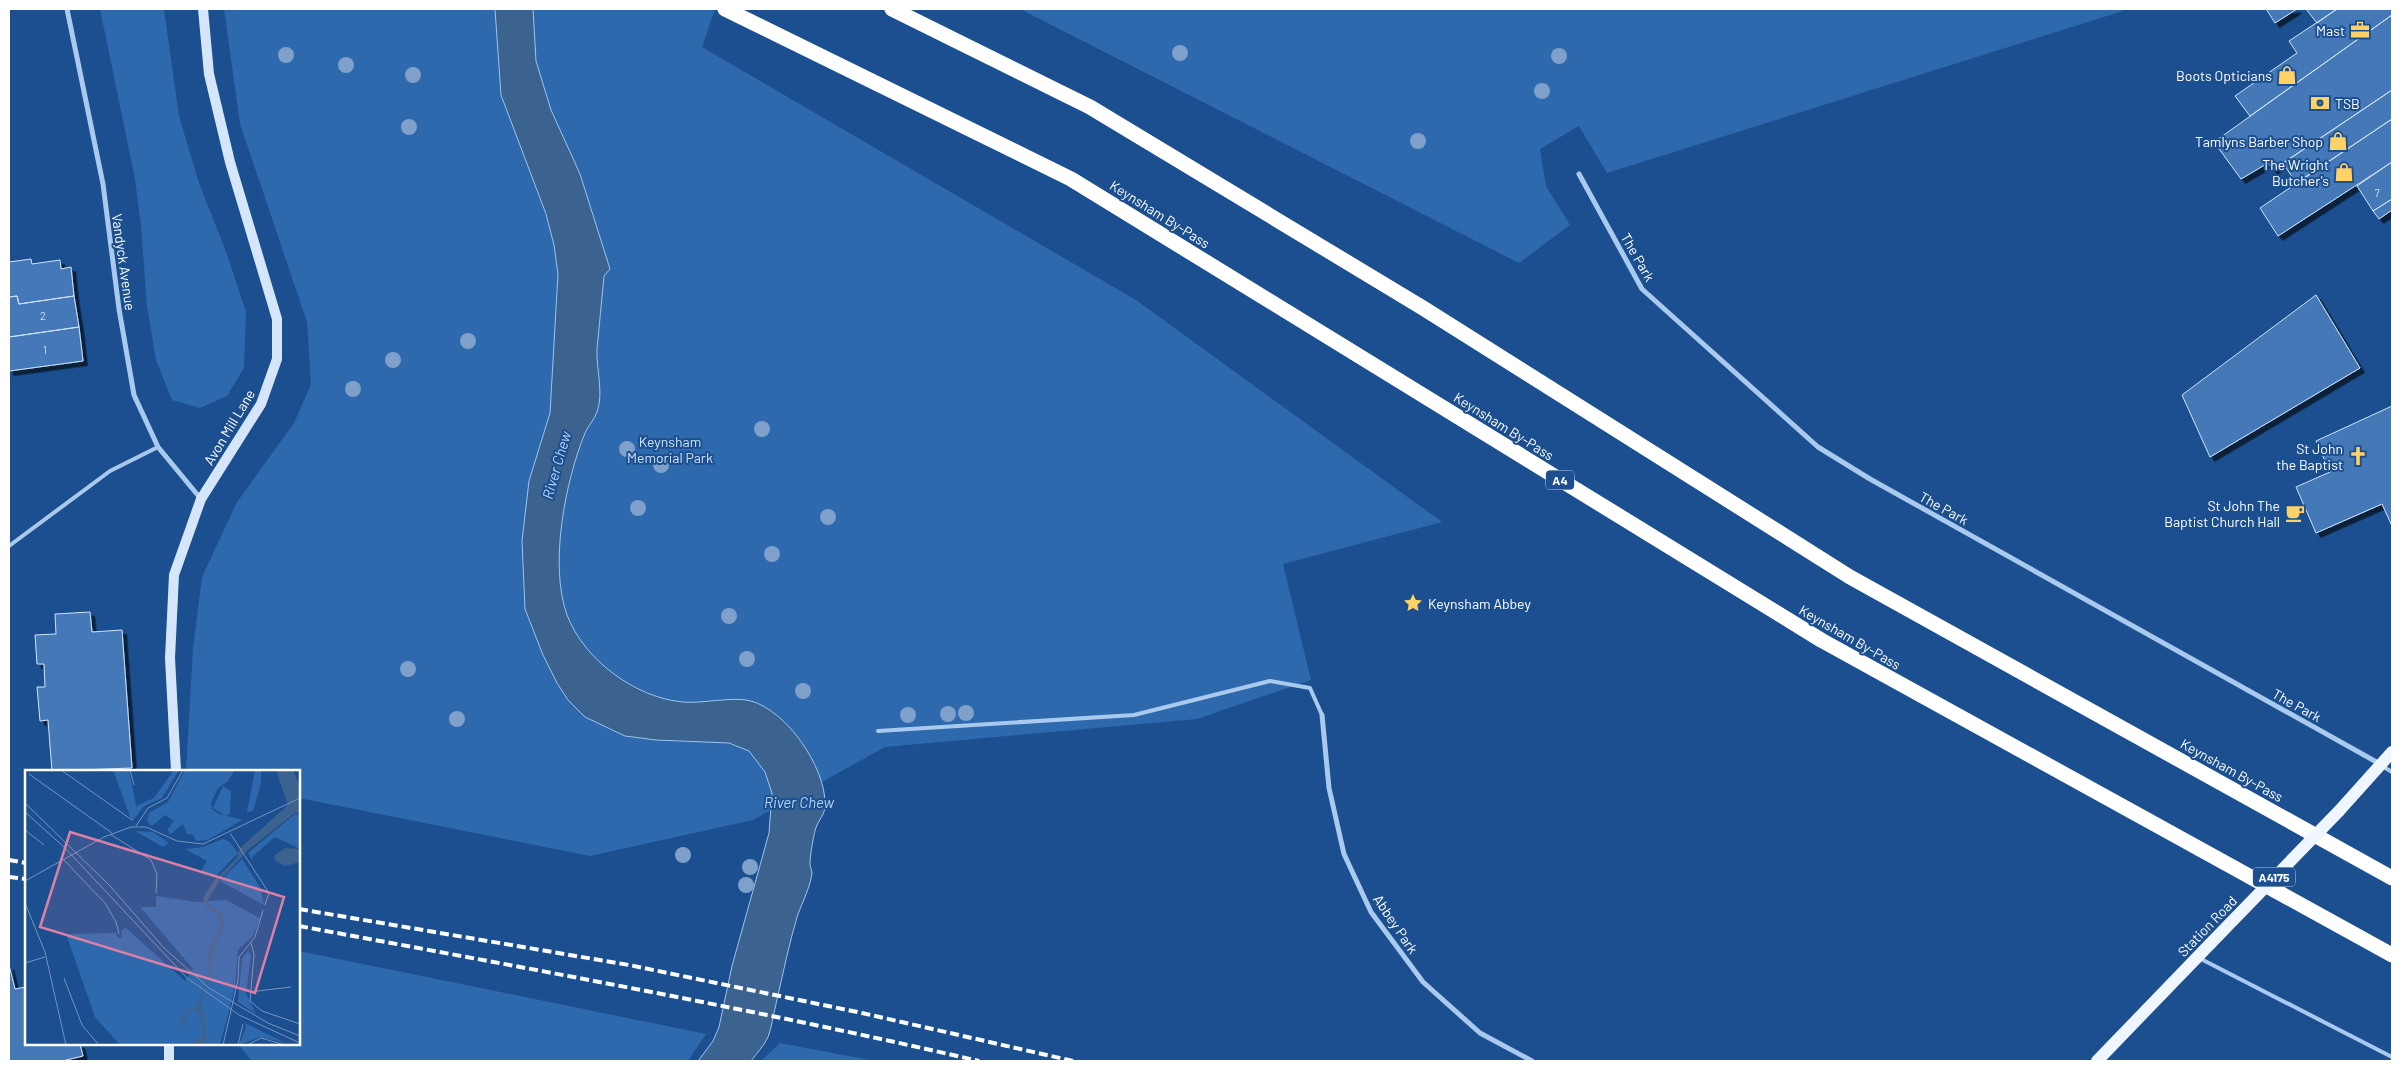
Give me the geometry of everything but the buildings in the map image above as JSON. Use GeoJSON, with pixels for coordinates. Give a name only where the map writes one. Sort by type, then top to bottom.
{"type":"FeatureCollection","features":[{"type":"Feature","properties":{"kind":"highway","name":"Keynsham By-Pass"},"geometry":{"type":"LineString","coordinates":[[726,9],[1071,178],[1821,640],[2392,955]]}},
{"type":"Feature","properties":{"kind":"highway","name":"Keynsham By-Pass"},"geometry":{"type":"LineString","coordinates":[[892,9],[1090,107],[1431,313],[1850,577],[2392,878]]}},
{"type":"Feature","properties":{"kind":"main road","name":"A4175"},"geometry":{"type":"LineString","coordinates":[[2380,764],[2392,752]]}},
{"type":"Feature","properties":{"kind":"main road","name":"Station Road"},"geometry":{"type":"LineString","coordinates":[[2097,1061],[2339,811],[2380,764]]}},
{"type":"Feature","properties":{"kind":"street","name":"Vandyck Avenue"},"geometry":{"type":"LineString","coordinates":[[67,9],[103,184],[119,309],[134,394],[158,447],[201,499]]}},
{"type":"Feature","properties":{"kind":"street","name":"Avon Mill Lane"},"geometry":{"type":"LineString","coordinates":[[176,770],[170,658],[174,575],[201,499],[261,404],[277,359],[277,319],[224,136],[209,74],[203,9]]}},
{"type":"Feature","properties":{"kind":"street","name":"The Park"},"geometry":{"type":"LineString","coordinates":[[1579,174],[1642,289],[1818,447],[1870,479],[2380,764]]}},
{"type":"Feature","properties":{"kind":"street","name":"Abbey Park"},"geometry":{"type":"LineString","coordinates":[[1322,715],[1329,788],[1344,854],[1372,912],[1423,982],[1480,1033],[1532,1061]]}},
{"type":"Feature","properties":{"kind":"street"},"geometry":{"type":"LineString","coordinates":[[169,1045],[169,1061]]}},
{"type":"Feature","properties":{"kind":"lane"},"geometry":{"type":"LineString","coordinates":[[9,546],[110,471],[158,447]]}},
{"type":"Feature","properties":{"kind":"lane"},"geometry":{"type":"LineString","coordinates":[[878,731],[1134,715],[1270,681],[1310,688],[1322,715]]}},
{"type":"Feature","properties":{"kind":"lane"},"geometry":{"type":"LineString","coordinates":[[2380,764],[2392,772]]}},
{"type":"Feature","properties":{"kind":"lane"},"geometry":{"type":"LineString","coordinates":[[2198,957],[2392,1057]]}},
{"type":"Feature","properties":{"kind":"green space"},"geometry":{"type":"Polygon","coordinates":[[[100,9],[164,9],[179,116],[199,183],[227,254],[246,312],[244,368],[227,396],[200,408],[172,400],[156,360],[147,306],[141,226],[135,179],[100,9]]]}},
{"type":"Feature","properties":{"kind":"green space","name":"Keynsham Memorial Park"},"geometry":{"type":"Polygon","coordinates":[[[224,9],[715,9],[702,47],[1136,300],[1442,522],[1283,564],[1311,680],[1197,719],[885,747],[753,820],[590,856],[300,798],[300,770],[186,770],[193,648],[202,577],[237,502],[294,423],[311,384],[307,322],[240,124],[224,9]]]}},
{"type":"Feature","properties":{"kind":"green space"},"geometry":{"type":"Polygon","coordinates":[[[1020,9],[2121,9],[2123,11],[1607,173],[1579,126],[1540,149],[1546,186],[1570,225],[1519,263],[1020,9]]]}},
{"type":"Feature","properties":{"kind":"green space"},"geometry":{"type":"Polygon","coordinates":[[[300,951],[706,1034],[688,1061],[252,1061],[239,1045],[300,1045],[300,951]]]}},
{"type":"Feature","properties":{"kind":"green space"},"geometry":{"type":"Polygon","coordinates":[[[780,1043],[875,1061],[761,1061],[780,1043]]]}},
{"type":"Feature","properties":{"kind":"water","name":"River Chew"},"geometry":{"type":"Polygon","coordinates":[[[495,9],[533,9],[536,61],[551,110],[580,174],[610,269],[604,276],[597,349],[600,389],[599,405],[596,415],[585,433],[571,475],[562,524],[559,572],[567,615],[586,647],[599,661],[630,685],[647,693],[683,702],[744,700],[765,707],[778,716],[802,742],[818,773],[823,789],[825,809],[813,838],[810,881],[792,936],[768,1037],[751,1061],[698,1061],[713,1041],[719,1027],[732,966],[769,833],[772,793],[765,772],[749,751],[729,743],[656,740],[625,736],[585,717],[568,700],[557,683],[543,655],[525,609],[522,541],[529,481],[550,413],[558,274],[554,245],[546,214],[501,95],[495,9]]]}},
{"type":"Feature","properties":{"kind":"railway"},"geometry":{"type":"LineString","coordinates":[[9,860],[25,863]]}},
{"type":"Feature","properties":{"kind":"railway"},"geometry":{"type":"LineString","coordinates":[[9,877],[25,879]]}},
{"type":"Feature","properties":{"kind":"railway"},"geometry":{"type":"LineString","coordinates":[[300,909],[629,965],[862,1013],[1073,1061]]}},
{"type":"Feature","properties":{"kind":"railway"},"geometry":{"type":"LineString","coordinates":[[300,926],[555,973],[810,1024],[979,1061]]}},
{"type":"Feature","properties":{"kind":"place","name":"Mast"},"geometry":{"type":"Point","coordinates":[2360,30]}},
{"type":"Feature","properties":{"kind":"place","name":"Boots Opticians"},"geometry":{"type":"Point","coordinates":[2287,75]}},
{"type":"Feature","properties":{"kind":"place","name":"TSB"},"geometry":{"type":"Point","coordinates":[2320,103]}},
{"type":"Feature","properties":{"kind":"place","name":"Tamlyns Barber Shop"},"geometry":{"type":"Point","coordinates":[2338,141]}},
{"type":"Feature","properties":{"kind":"place","name":"The Wright Butcher's"},"geometry":{"type":"Point","coordinates":[2344,172]}},
{"type":"Feature","properties":{"kind":"place","name":"St John the Baptist"},"geometry":{"type":"Point","coordinates":[2358,456]}},
{"type":"Feature","properties":{"kind":"place","name":"St John The Baptist Church Hall"},"geometry":{"type":"Point","coordinates":[2295,513]}},
{"type":"Feature","properties":{"kind":"place","name":"Keynsham Abbey"},"geometry":{"type":"Point","coordinates":[1413,603]}}]}
